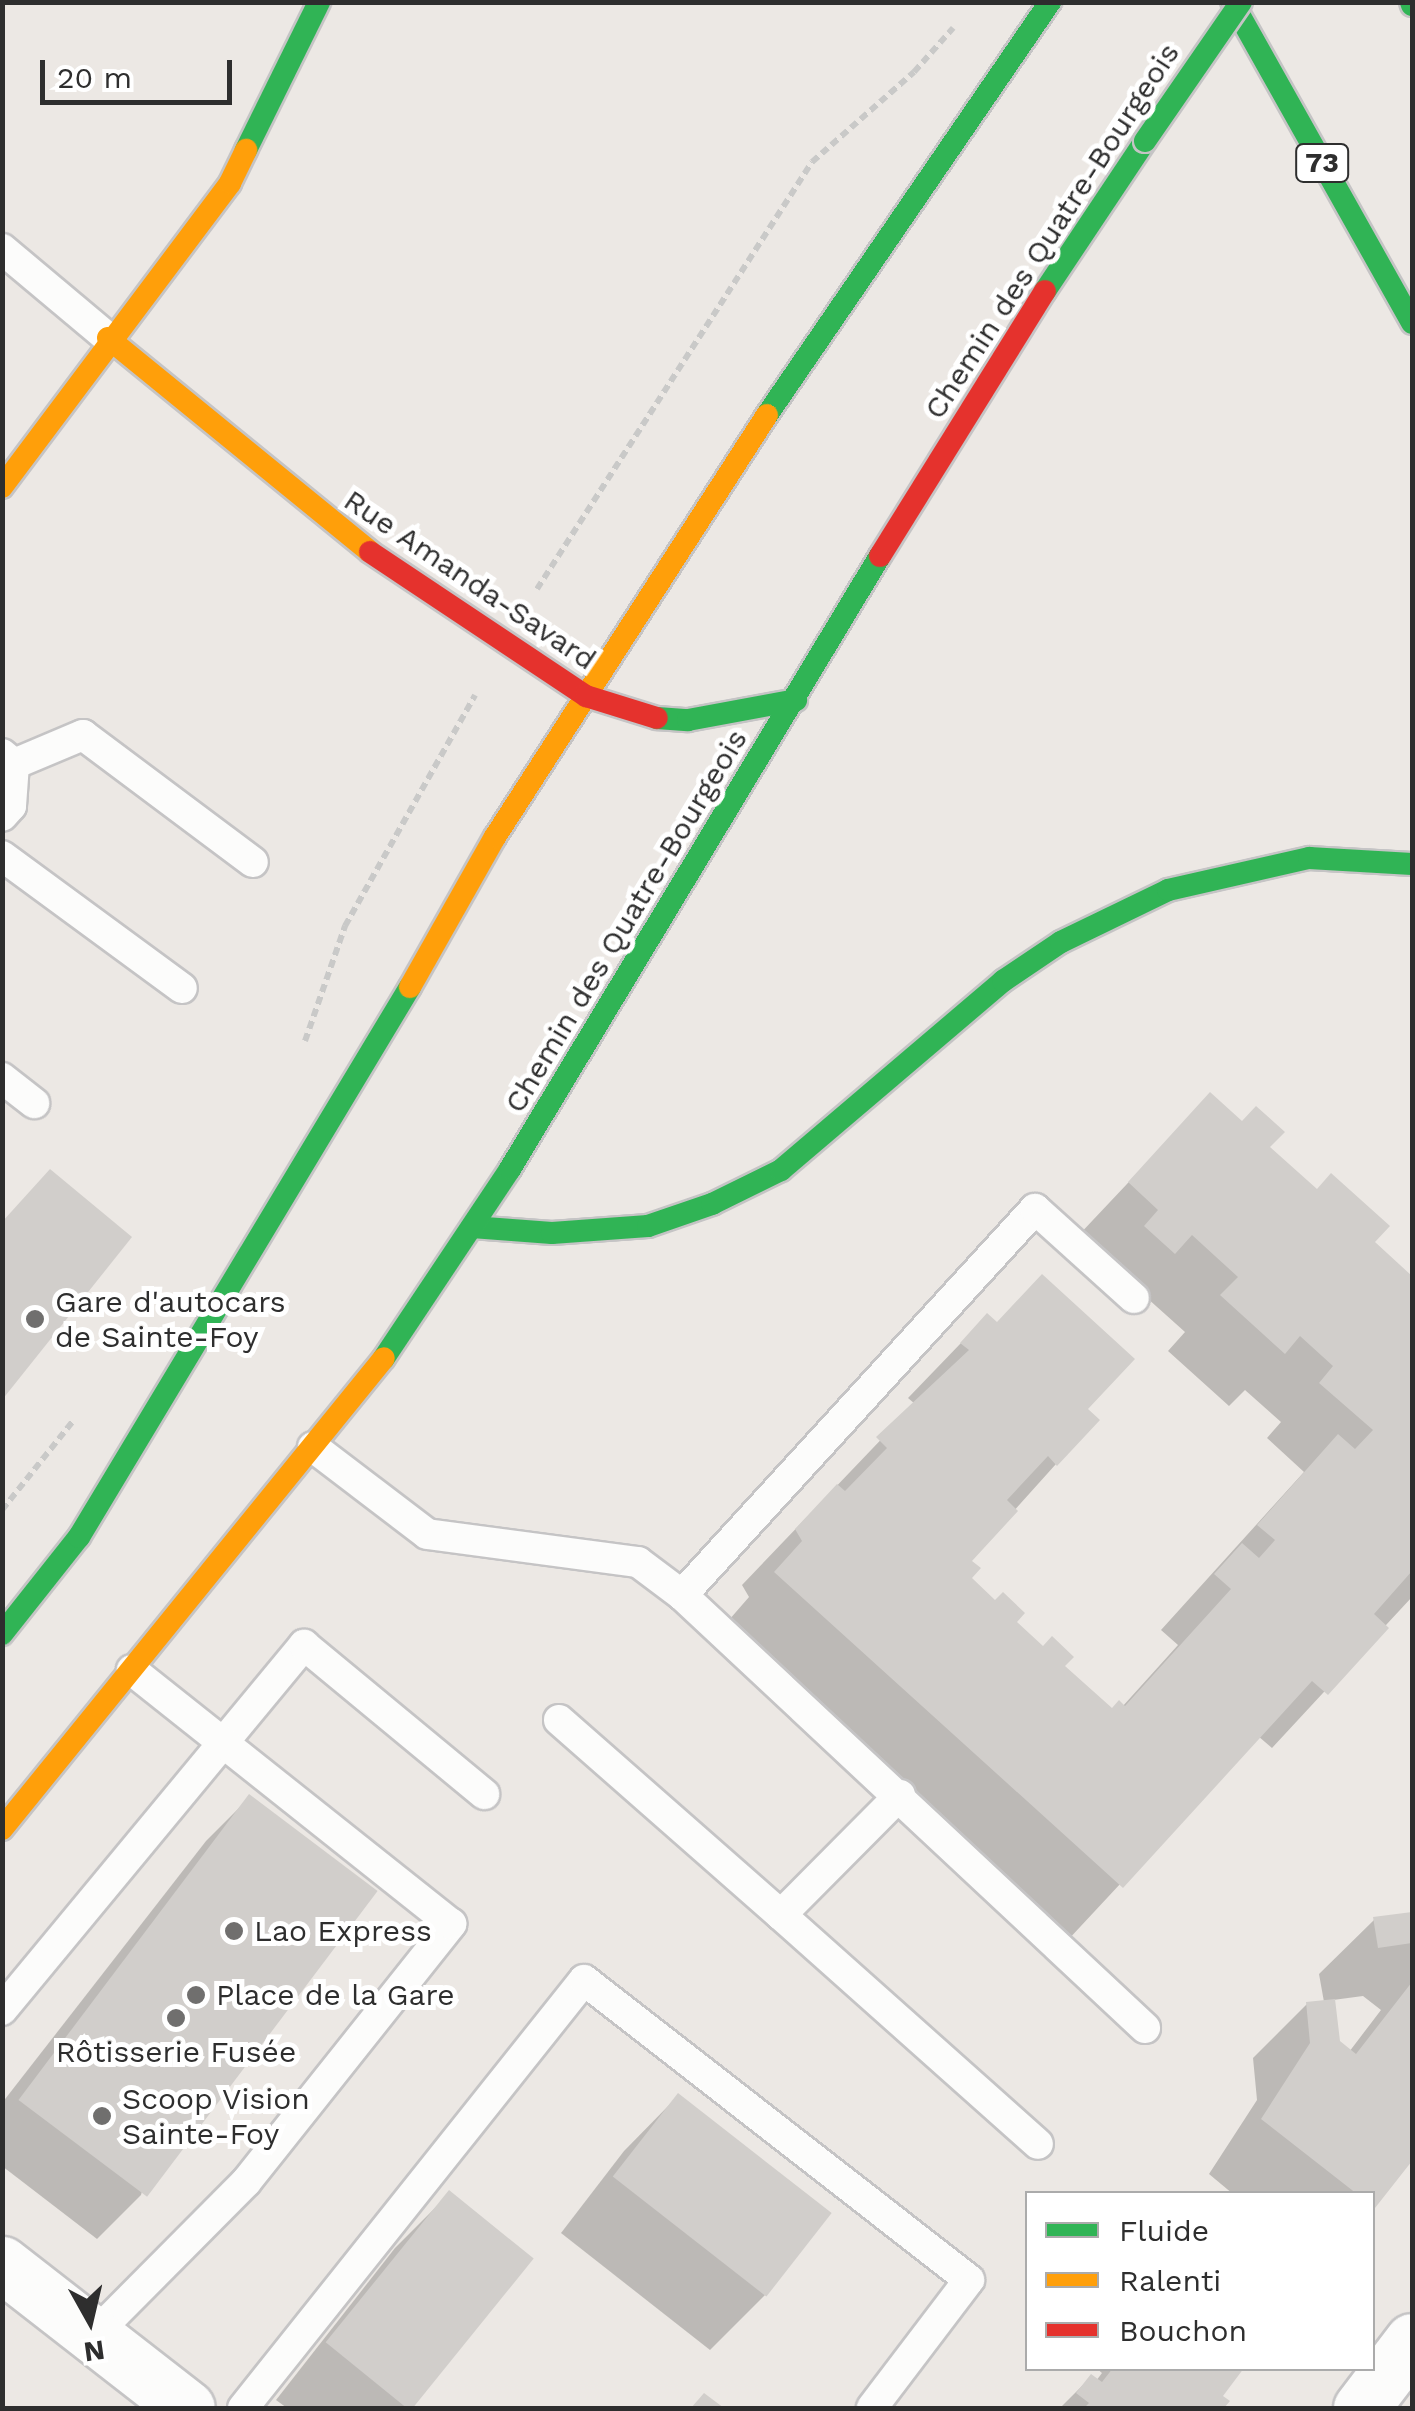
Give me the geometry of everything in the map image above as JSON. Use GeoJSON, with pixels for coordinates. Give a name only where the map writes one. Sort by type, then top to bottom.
{"type":"FeatureCollection","features":[{"type":"Feature","properties":{"kind":"main road"},"geometry":{"type":"LineString","coordinates":[[2,486],[108,338],[230,183],[319,2]]}},
{"type":"Feature","properties":{"kind":"main road"},"geometry":{"type":"LineString","coordinates":[[2,1634],[79,1537],[586,696],[721,482],[1050,2]]}},
{"type":"Feature","properties":{"kind":"main road","name":"73"},"geometry":{"type":"LineString","coordinates":[[1232,2],[1412,323]]}},
{"type":"Feature","properties":{"kind":"main road","name":"Chemin des Quatre-Bourgeois"},"geometry":{"type":"LineString","coordinates":[[2,1829],[382,1361],[472,1226],[796,700],[984,383],[1144,141],[1242,2]]}},
{"type":"Feature","properties":{"kind":"main road","name":"Rue Amanda-Savard"},"geometry":{"type":"LineString","coordinates":[[108,338],[340,532],[586,696],[638,716],[688,720],[796,700]]}},
{"type":"Feature","properties":{"kind":"main road"},"geometry":{"type":"LineString","coordinates":[[472,1226],[552,1233],[648,1226],[712,1204],[782,1170],[1003,982],[1061,942],[1132,907],[1237,869],[1309,858],[1412,864]]}},
{"type":"Feature","properties":{"kind":"street"},"geometry":{"type":"LineString","coordinates":[[2,2264],[188,2408]]}},
{"type":"Feature","properties":{"kind":"street"},"geometry":{"type":"LineString","coordinates":[[1372,2405],[1412,2342]]}},
{"type":"Feature","properties":{"kind":"lane"},"geometry":{"type":"LineString","coordinates":[[2,248],[108,338]]}},
{"type":"Feature","properties":{"kind":"lane"},"geometry":{"type":"LineString","coordinates":[[2,816],[10,806],[8,759],[83,735],[253,862]]}},
{"type":"Feature","properties":{"kind":"lane"},"geometry":{"type":"LineString","coordinates":[[2,856],[182,988]]}},
{"type":"Feature","properties":{"kind":"lane"},"geometry":{"type":"LineString","coordinates":[[2,1078],[34,1104]]}},
{"type":"Feature","properties":{"kind":"lane"},"geometry":{"type":"LineString","coordinates":[[682,1595],[1035,1210],[1134,1298]]}},
{"type":"Feature","properties":{"kind":"lane"},"geometry":{"type":"LineString","coordinates":[[313,1447],[427,1534],[638,1562],[682,1595],[900,1794],[1144,2028]]}},
{"type":"Feature","properties":{"kind":"lane"},"geometry":{"type":"LineString","coordinates":[[2,2010],[304,1645],[484,1794]]}},
{"type":"Feature","properties":{"kind":"lane"},"geometry":{"type":"LineString","coordinates":[[94,2335],[246,2182],[452,1924],[132,1670]]}},
{"type":"Feature","properties":{"kind":"lane"},"geometry":{"type":"LineString","coordinates":[[559,1720],[1038,2144]]}},
{"type":"Feature","properties":{"kind":"lane"},"geometry":{"type":"LineString","coordinates":[[781,1914],[900,1794]]}},
{"type":"Feature","properties":{"kind":"lane"},"geometry":{"type":"LineString","coordinates":[[243,2408],[584,1980],[969,2280],[872,2408]]}},
{"type":"Feature","properties":{"kind":"path"},"geometry":{"type":"LineString","coordinates":[[560,547],[812,162],[914,72],[964,16]]}},
{"type":"Feature","properties":{"kind":"path"},"geometry":{"type":"LineString","coordinates":[[302,1051],[346,926],[443,750]]}},
{"type":"Feature","properties":{"kind":"path"},"geometry":{"type":"LineString","coordinates":[[2,1510],[84,1406]]}},
{"type":"Feature","properties":{"kind":"building"},"geometry":{"type":"Polygon","coordinates":[[[1210,1092],[1242,1121],[1256,1106],[1285,1132],[1270,1147],[1317,1189],[1331,1173],[1390,1226],[1375,1242],[1412,1276],[1412,1571],[1374,1614],[1389,1628],[1328,1695],[1312,1681],[1123,1888],[774,1572],[802,1541],[795,1529],[837,1484],[845,1491],[887,1448],[876,1437],[969,1350],[960,1343],[987,1313],[997,1322],[1042,1274],[1135,1359],[1088,1409],[1100,1420],[1057,1466],[1048,1456],[1007,1500],[1018,1511],[972,1561],[981,1568],[972,1578],[995,1600],[1003,1592],[1025,1613],[1017,1622],[1043,1646],[1052,1636],[1074,1657],[1065,1666],[1112,1708],[1119,1700],[1125,1706],[1231,1589],[1214,1574],[1242,1543],[1259,1558],[1275,1540],[1257,1525],[1338,1434],[1355,1449],[1373,1430],[1319,1383],[1333,1366],[1300,1336],[1285,1354],[1220,1295],[1238,1277],[1192,1235],[1175,1254],[1144,1226],[1158,1210],[1128,1182],[1210,1092]]]}},
{"type":"Feature","properties":{"kind":"building","name":"Gare d'autocars de Sainte-Foy"},"geometry":{"type":"Polygon","coordinates":[[[50,1169],[132,1237],[2,1400],[2,1222],[50,1169]]]}},
{"type":"Feature","properties":{"kind":"building","name":"Place de la Gare"},"geometry":{"type":"Polygon","coordinates":[[[249,1794],[378,1891],[147,2197],[19,2100],[249,1794]]]}},
{"type":"Feature","properties":{"kind":"building"},"geometry":{"type":"Polygon","coordinates":[[[1412,1912],[1412,1943],[1378,1948],[1373,1917],[1412,1912]]]}},
{"type":"Feature","properties":{"kind":"building"},"geometry":{"type":"Polygon","coordinates":[[[1412,1982],[1412,2161],[1375,2208],[1375,2191],[1353,2191],[1261,2119],[1310,2043],[1306,2002],[1335,1999],[1340,2041],[1356,2054],[1412,1982]]]}},
{"type":"Feature","properties":{"kind":"building"},"geometry":{"type":"Polygon","coordinates":[[[678,2093],[832,2213],[766,2297],[613,2177],[678,2093]]]}},
{"type":"Feature","properties":{"kind":"building"},"geometry":{"type":"Polygon","coordinates":[[[449,2190],[534,2259],[413,2408],[407,2408],[326,2342],[449,2190]]]}},
{"type":"Feature","properties":{"kind":"building"},"geometry":{"type":"Polygon","coordinates":[[[1111,2371],[1242,2371],[1223,2396],[1230,2401],[1224,2408],[1084,2408],[1089,2403],[1076,2393],[1091,2374],[1102,2382],[1111,2371]]]}},
{"type":"Feature","properties":{"kind":"building"},"geometry":{"type":"Polygon","coordinates":[[[704,2393],[724,2408],[691,2408],[704,2393]]]}},
{"type":"Feature","properties":{"kind":"traffic: fast"},"geometry":{"type":"LineString","coordinates":[[246,150],[319,2]]}},
{"type":"Feature","properties":{"kind":"traffic: fast"},"geometry":{"type":"LineString","coordinates":[[767,415],[1050,2]]}},
{"type":"Feature","properties":{"kind":"traffic: fast"},"geometry":{"type":"LineString","coordinates":[[1232,2],[1412,323]]}},
{"type":"Feature","properties":{"kind":"traffic: fast"},"geometry":{"type":"LineString","coordinates":[[1145,141],[1241,2]]}},
{"type":"Feature","properties":{"kind":"traffic: fast"},"geometry":{"type":"LineString","coordinates":[[1045,291],[1145,141]]}},
{"type":"Feature","properties":{"kind":"traffic: fast"},"geometry":{"type":"LineString","coordinates":[[384,1358],[510,1169],[880,556]]}},
{"type":"Feature","properties":{"kind":"traffic: fast"},"geometry":{"type":"LineString","coordinates":[[657,718],[688,720],[796,700]]}},
{"type":"Feature","properties":{"kind":"traffic: fast"},"geometry":{"type":"LineString","coordinates":[[472,1227],[552,1233],[648,1226],[712,1204],[781,1170],[1003,981],[1061,942],[1168,890],[1309,858],[1412,864]]}},
{"type":"Feature","properties":{"kind":"traffic: fast"},"geometry":{"type":"LineString","coordinates":[[2,1634],[79,1537],[410,987]]}},
{"type":"Feature","properties":{"kind":"traffic: slow"},"geometry":{"type":"LineString","coordinates":[[2,487],[230,183],[246,150]]}},
{"type":"Feature","properties":{"kind":"traffic: slow"},"geometry":{"type":"LineString","coordinates":[[108,338],[370,552]]}},
{"type":"Feature","properties":{"kind":"traffic: slow"},"geometry":{"type":"LineString","coordinates":[[410,987],[495,837],[767,415]]}},
{"type":"Feature","properties":{"kind":"traffic: slow"},"geometry":{"type":"LineString","coordinates":[[2,1829],[384,1358]]}},
{"type":"Feature","properties":{"kind":"traffic: jam"},"geometry":{"type":"LineString","coordinates":[[880,556],[1045,291]]}},
{"type":"Feature","properties":{"kind":"traffic: jam"},"geometry":{"type":"LineString","coordinates":[[370,552],[586,696],[657,718]]}},
{"type":"Feature","properties":{"kind":"place","name":"Gare d'autocars de Sainte-Foy"},"geometry":{"type":"Point","coordinates":[35,1319]}},
{"type":"Feature","properties":{"kind":"place","name":"Lao Express"},"geometry":{"type":"Point","coordinates":[234,1931]}},
{"type":"Feature","properties":{"kind":"place","name":"Place de la Gare"},"geometry":{"type":"Point","coordinates":[196,1995]}},
{"type":"Feature","properties":{"kind":"place","name":"Rôtisserie Fusée"},"geometry":{"type":"Point","coordinates":[176,2018]}},
{"type":"Feature","properties":{"kind":"place","name":"Scoop Vision Sainte-Foy"},"geometry":{"type":"Point","coordinates":[102,2116]}}]}
